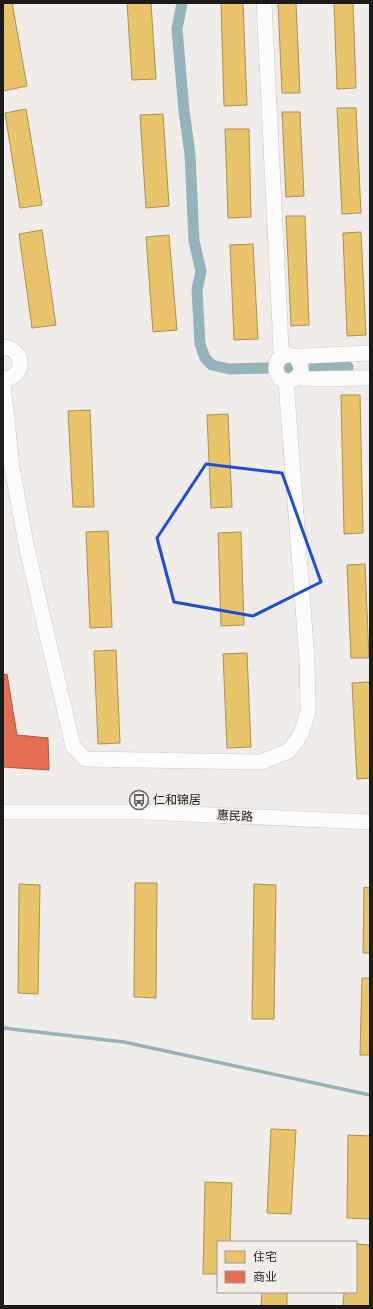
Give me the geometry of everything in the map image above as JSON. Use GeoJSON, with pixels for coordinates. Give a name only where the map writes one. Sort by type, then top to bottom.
{"type":"FeatureCollection","features":[{"type":"Feature","properties":{"kind":"street"},"geometry":{"type":"LineString","coordinates":[[3,384],[13,475],[27,548],[73,746],[84,759],[261,762],[289,751],[301,734],[308,711],[292,379],[301,369],[301,364],[290,357],[282,348],[264,3]]}},
{"type":"Feature","properties":{"kind":"street"},"geometry":{"type":"LineString","coordinates":[[3,347],[17,353],[20,368],[13,377],[3,379]]}},
{"type":"Feature","properties":{"kind":"street"},"geometry":{"type":"LineString","coordinates":[[370,353],[290,357],[277,361],[275,369],[279,377],[292,379],[370,378]]}},
{"type":"Feature","properties":{"kind":"street","name":"惠民路"},"geometry":{"type":"LineString","coordinates":[[3,812],[144,812],[370,822]]}},
{"type":"Feature","properties":{"kind":"highlighted area"},"geometry":{"type":"Polygon","coordinates":[[[206,464],[282,473],[321,582],[253,616],[174,602],[157,538],[206,464]]]}},
{"type":"Feature","properties":{"kind":"building: 住宅"},"geometry":{"type":"Polygon","coordinates":[[[3,3],[12,3],[27,86],[3,91],[3,3]]]}},
{"type":"Feature","properties":{"kind":"building: 住宅"},"geometry":{"type":"Polygon","coordinates":[[[127,3],[151,3],[156,79],[132,80],[127,3]]]}},
{"type":"Feature","properties":{"kind":"building: 住宅"},"geometry":{"type":"Polygon","coordinates":[[[221,3],[243,3],[247,105],[224,106],[221,3]]]}},
{"type":"Feature","properties":{"kind":"building: 住宅"},"geometry":{"type":"Polygon","coordinates":[[[278,3],[296,3],[300,93],[282,93],[278,3]]]}},
{"type":"Feature","properties":{"kind":"building: 住宅"},"geometry":{"type":"Polygon","coordinates":[[[334,3],[353,3],[356,88],[337,89],[334,3]]]}},
{"type":"Feature","properties":{"kind":"building: 住宅"},"geometry":{"type":"Polygon","coordinates":[[[337,108],[356,108],[361,213],[342,214],[337,108]]]}},
{"type":"Feature","properties":{"kind":"building: 住宅"},"geometry":{"type":"Polygon","coordinates":[[[26,109],[42,205],[20,208],[5,113],[26,109]]]}},
{"type":"Feature","properties":{"kind":"building: 住宅"},"geometry":{"type":"Polygon","coordinates":[[[282,112],[300,112],[304,196],[286,197],[282,112]]]}},
{"type":"Feature","properties":{"kind":"building: 住宅"},"geometry":{"type":"Polygon","coordinates":[[[163,114],[169,206],[146,208],[140,115],[163,114]]]}},
{"type":"Feature","properties":{"kind":"building: 住宅"},"geometry":{"type":"Polygon","coordinates":[[[225,129],[249,129],[251,217],[228,218],[225,129]]]}},
{"type":"Feature","properties":{"kind":"building: 住宅"},"geometry":{"type":"Polygon","coordinates":[[[286,216],[305,216],[309,325],[291,326],[286,216]]]}},
{"type":"Feature","properties":{"kind":"building: 住宅"},"geometry":{"type":"Polygon","coordinates":[[[42,230],[56,325],[32,328],[19,234],[42,230]]]}},
{"type":"Feature","properties":{"kind":"building: 住宅"},"geometry":{"type":"Polygon","coordinates":[[[361,232],[366,335],[347,336],[343,233],[361,232]]]}},
{"type":"Feature","properties":{"kind":"building: 住宅"},"geometry":{"type":"Polygon","coordinates":[[[169,235],[177,330],[153,332],[146,237],[169,235]]]}},
{"type":"Feature","properties":{"kind":"building: 住宅"},"geometry":{"type":"Polygon","coordinates":[[[253,244],[258,339],[234,340],[230,245],[253,244]]]}},
{"type":"Feature","properties":{"kind":"building: 住宅"},"geometry":{"type":"Polygon","coordinates":[[[341,395],[360,395],[363,533],[344,534],[341,395]]]}},
{"type":"Feature","properties":{"kind":"building: 住宅"},"geometry":{"type":"Polygon","coordinates":[[[90,410],[94,507],[73,507],[68,411],[90,410]]]}},
{"type":"Feature","properties":{"kind":"building: 住宅"},"geometry":{"type":"Polygon","coordinates":[[[228,414],[232,507],[211,508],[207,415],[228,414]]]}},
{"type":"Feature","properties":{"kind":"building: 住宅"},"geometry":{"type":"Polygon","coordinates":[[[108,531],[112,627],[90,628],[86,532],[108,531]]]}},
{"type":"Feature","properties":{"kind":"building: 住宅"},"geometry":{"type":"Polygon","coordinates":[[[241,532],[244,625],[221,626],[218,533],[241,532]]]}},
{"type":"Feature","properties":{"kind":"building: 住宅"},"geometry":{"type":"Polygon","coordinates":[[[365,564],[369,658],[351,658],[347,565],[365,564]]]}},
{"type":"Feature","properties":{"kind":"building: 住宅"},"geometry":{"type":"Polygon","coordinates":[[[116,650],[120,743],[98,744],[94,651],[116,650]]]}},
{"type":"Feature","properties":{"kind":"building: 住宅"},"geometry":{"type":"Polygon","coordinates":[[[247,653],[251,747],[227,748],[223,654],[247,653]]]}},
{"type":"Feature","properties":{"kind":"building: 住宅"},"geometry":{"type":"Polygon","coordinates":[[[370,682],[370,778],[357,779],[352,683],[370,682]]]}},
{"type":"Feature","properties":{"kind":"building: 住宅"},"geometry":{"type":"Polygon","coordinates":[[[135,883],[157,883],[156,998],[134,997],[135,883]]]}},
{"type":"Feature","properties":{"kind":"building: 住宅"},"geometry":{"type":"Polygon","coordinates":[[[19,884],[40,885],[38,994],[18,993],[19,884]]]}},
{"type":"Feature","properties":{"kind":"building: 住宅"},"geometry":{"type":"Polygon","coordinates":[[[254,884],[276,885],[274,1019],[252,1019],[254,884]]]}},
{"type":"Feature","properties":{"kind":"building: 住宅"},"geometry":{"type":"Polygon","coordinates":[[[364,887],[370,888],[370,953],[363,953],[364,887]]]}},
{"type":"Feature","properties":{"kind":"building: 住宅"},"geometry":{"type":"Polygon","coordinates":[[[362,978],[370,978],[370,1055],[360,1055],[362,978]]]}},
{"type":"Feature","properties":{"kind":"building: 住宅"},"geometry":{"type":"Polygon","coordinates":[[[271,1129],[296,1130],[291,1214],[267,1213],[271,1129]]]}},
{"type":"Feature","properties":{"kind":"building: 住宅"},"geometry":{"type":"Polygon","coordinates":[[[348,1135],[370,1136],[370,1219],[347,1218],[348,1135]]]}},
{"type":"Feature","properties":{"kind":"building: 住宅"},"geometry":{"type":"Polygon","coordinates":[[[205,1182],[232,1183],[230,1241],[217,1241],[217,1274],[203,1274],[205,1182]]]}},
{"type":"Feature","properties":{"kind":"building: 住宅"},"geometry":{"type":"Polygon","coordinates":[[[357,1244],[370,1245],[370,1306],[343,1306],[344,1293],[357,1293],[357,1244]]]}},
{"type":"Feature","properties":{"kind":"building: 住宅"},"geometry":{"type":"Polygon","coordinates":[[[262,1293],[287,1293],[287,1306],[261,1306],[262,1293]]]}},
{"type":"Feature","properties":{"kind":"building: 商业"},"geometry":{"type":"Polygon","coordinates":[[[7,674],[17,735],[48,738],[49,770],[3,767],[3,675],[7,674]]]}},
{"type":"Feature","properties":{"kind":"waterway"},"geometry":{"type":"LineString","coordinates":[[182,3],[177,29],[184,111],[190,154],[194,241],[201,271],[197,290],[200,344],[205,358],[212,365],[229,369],[269,368]]}},
{"type":"Feature","properties":{"kind":"waterway"},"geometry":{"type":"LineString","coordinates":[[281,368],[295,367]]}},
{"type":"Feature","properties":{"kind":"waterway"},"geometry":{"type":"LineString","coordinates":[[307,367],[348,367]]}},
{"type":"Feature","properties":{"kind":"waterway"},"geometry":{"type":"LineString","coordinates":[[3,1028],[124,1042],[370,1095]]}},
{"type":"Feature","properties":{"kind":"place","name":"仁和锦居"},"geometry":{"type":"Point","coordinates":[139,800]}}]}
